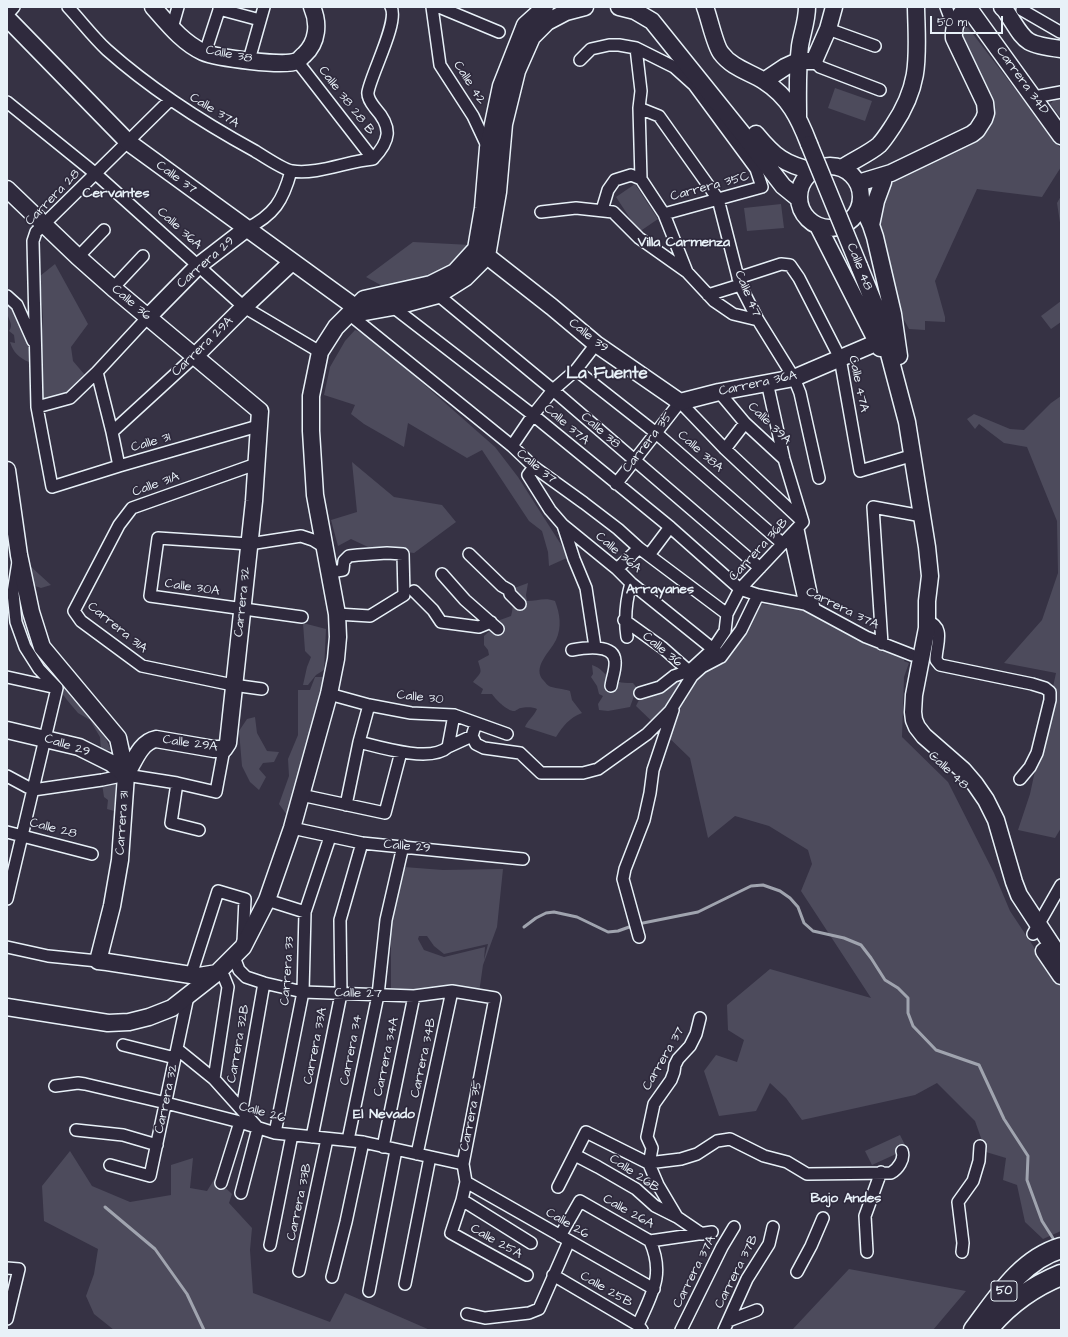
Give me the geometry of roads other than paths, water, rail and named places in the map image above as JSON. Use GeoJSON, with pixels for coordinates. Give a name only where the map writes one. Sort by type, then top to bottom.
{"type":"FeatureCollection","features":[{"type":"Feature","properties":{"kind":"highway","name":"50"},"geometry":{"type":"LineString","coordinates":[[974,1330],[1022,1270],[1052,1251]]}},
{"type":"Feature","properties":{"kind":"highway","name":"50"},"geometry":{"type":"LineString","coordinates":[[988,1330],[999,1316],[1024,1294],[1055,1277]]}},
{"type":"Feature","properties":{"kind":"main road","name":"Calle 38"},"geometry":{"type":"LineString","coordinates":[[154,7],[172,28],[192,46],[205,52],[282,64],[297,61]]}},
{"type":"Feature","properties":{"kind":"main road"},"geometry":{"type":"LineString","coordinates":[[297,61],[307,52],[314,42],[317,29],[316,15],[312,7]]}},
{"type":"Feature","properties":{"kind":"main road"},"geometry":{"type":"LineString","coordinates":[[7,1007],[108,1022],[129,1022],[149,1017],[172,1008],[218,972],[239,952],[267,900],[292,828],[329,694],[336,659],[338,638],[337,614],[315,495],[311,431],[311,396],[320,352],[336,327],[357,311],[364,299],[431,284],[455,272],[481,252],[488,148],[501,86],[525,25],[545,7]]}},
{"type":"Feature","properties":{"kind":"main road"},"geometry":{"type":"LineString","coordinates":[[357,311],[393,307],[438,295],[465,278],[481,252],[497,198],[504,124],[517,71],[532,37],[547,22],[566,12],[585,7]]}},
{"type":"Feature","properties":{"kind":"main road"},"geometry":{"type":"LineString","coordinates":[[619,7],[635,11],[652,21],[780,181],[799,199]]}},
{"type":"Feature","properties":{"kind":"main road"},"geometry":{"type":"LineString","coordinates":[[645,7],[653,11],[669,24],[771,152],[788,164],[813,171]]}},
{"type":"Feature","properties":{"kind":"main road"},"geometry":{"type":"LineString","coordinates":[[705,7],[719,52],[734,66],[764,81],[781,94],[798,117]]}},
{"type":"Feature","properties":{"kind":"main road"},"geometry":{"type":"LineString","coordinates":[[806,61],[800,44],[806,25],[807,7]]}},
{"type":"Feature","properties":{"kind":"main road"},"geometry":{"type":"LineString","coordinates":[[798,117],[806,61],[828,29],[834,7]]}},
{"type":"Feature","properties":{"kind":"main road"},"geometry":{"type":"LineString","coordinates":[[859,191],[851,174],[836,166],[825,166],[813,171],[804,181],[800,190],[799,199],[802,211],[806,217],[818,226],[832,229],[846,225],[857,214],[859,191],[879,145],[900,115],[914,83],[917,59],[916,7]]}},
{"type":"Feature","properties":{"kind":"main road"},"geometry":{"type":"LineString","coordinates":[[859,191],[965,138],[977,130],[984,119],[986,114],[985,103],[954,38],[954,28],[959,16],[967,7]]}},
{"type":"Feature","properties":{"kind":"main road","name":"Carrera 34D"},"geometry":{"type":"LineString","coordinates":[[967,7],[1061,136]]}},
{"type":"Feature","properties":{"kind":"main road"},"geometry":{"type":"LineString","coordinates":[[1002,7],[1006,10],[1020,34],[1028,42],[1042,47],[1061,50]]}},
{"type":"Feature","properties":{"kind":"main road","name":"Calle 37"},"geometry":{"type":"LineString","coordinates":[[7,18],[128,142],[357,311]]}},
{"type":"Feature","properties":{"kind":"main road"},"geometry":{"type":"LineString","coordinates":[[764,81],[785,67],[806,61]]}},
{"type":"Feature","properties":{"kind":"main road","name":"Calle 48"},"geometry":{"type":"LineString","coordinates":[[798,117],[874,303],[906,405],[907,422],[930,576],[927,601],[927,628],[913,705],[914,720],[924,736],[963,770],[984,796],[996,820],[1016,889],[1061,976]]}},
{"type":"Feature","properties":{"kind":"main road"},"geometry":{"type":"LineString","coordinates":[[842,168],[879,145]]}},
{"type":"Feature","properties":{"kind":"main road"},"geometry":{"type":"LineString","coordinates":[[871,225],[876,201],[887,177]]}},
{"type":"Feature","properties":{"kind":"main road","name":"Calle 36"},"geometry":{"type":"LineString","coordinates":[[7,189],[45,224],[78,258],[260,411]]}},
{"type":"Feature","properties":{"kind":"main road","name":"Calle 48"},"geometry":{"type":"LineString","coordinates":[[859,191],[871,225],[893,314],[887,342],[886,367],[907,456],[918,492]]}},
{"type":"Feature","properties":{"kind":"main road","name":"Calle 48"},"geometry":{"type":"LineString","coordinates":[[818,226],[887,342]]}},
{"type":"Feature","properties":{"kind":"main road","name":"Carrera 29"},"geometry":{"type":"LineString","coordinates":[[148,317],[198,266],[246,229]]}},
{"type":"Feature","properties":{"kind":"main road","name":"Calle 39"},"geometry":{"type":"LineString","coordinates":[[481,252],[552,307],[596,344],[680,402]]}},
{"type":"Feature","properties":{"kind":"main road","name":"Carrera 29A"},"geometry":{"type":"LineString","coordinates":[[195,356],[292,262]]}},
{"type":"Feature","properties":{"kind":"main road","name":"Carrera 36A"},"geometry":{"type":"LineString","coordinates":[[680,402],[719,392],[794,378],[840,358],[887,342]]}},
{"type":"Feature","properties":{"kind":"main road","name":"Carrera 32"},"geometry":{"type":"LineString","coordinates":[[224,749],[228,743],[233,685],[254,501],[260,411]]}},
{"type":"Feature","properties":{"kind":"main road","name":"Carrera 31"},"geometry":{"type":"LineString","coordinates":[[7,470],[19,555],[31,612],[42,647],[118,738],[126,775],[120,860],[112,906],[98,961]]}},
{"type":"Feature","properties":{"kind":"main road","name":"Calle 48"},"geometry":{"type":"LineString","coordinates":[[927,601],[917,628],[903,703],[905,725],[917,743],[955,774],[975,799],[986,822],[1007,891],[1013,904],[1061,959]]}},
{"type":"Feature","properties":{"kind":"main road","name":"Calle 29"},"geometry":{"type":"LineString","coordinates":[[7,730],[79,747],[111,763],[126,775]]}},
{"type":"Feature","properties":{"kind":"main road","name":"Calle 29A"},"geometry":{"type":"LineString","coordinates":[[126,775],[143,746],[151,740],[214,749],[224,749]]}},
{"type":"Feature","properties":{"kind":"main road"},"geometry":{"type":"LineString","coordinates":[[98,961],[199,976],[218,972]]}},
{"type":"Feature","properties":{"kind":"street"},"geometry":{"type":"LineString","coordinates":[[7,15],[14,7]]}},
{"type":"Feature","properties":{"kind":"street","name":"Calle 37A"},"geometry":{"type":"LineString","coordinates":[[68,7],[106,49],[170,100],[231,138],[291,171],[312,171],[360,160],[373,159]]}},
{"type":"Feature","properties":{"kind":"street"},"geometry":{"type":"LineString","coordinates":[[172,28],[178,7]]}},
{"type":"Feature","properties":{"kind":"street"},"geometry":{"type":"LineString","coordinates":[[249,60],[264,7]]}},
{"type":"Feature","properties":{"kind":"street"},"geometry":{"type":"LineString","coordinates":[[373,159],[381,150],[388,133],[385,122],[371,103],[368,94],[393,18],[391,7]]}},
{"type":"Feature","properties":{"kind":"street","name":"Calle 42"},"geometry":{"type":"LineString","coordinates":[[432,7],[440,64],[473,116],[488,148]]}},
{"type":"Feature","properties":{"kind":"street"},"geometry":{"type":"LineString","coordinates":[[439,7],[499,32]]}},
{"type":"Feature","properties":{"kind":"street"},"geometry":{"type":"LineString","coordinates":[[525,25],[530,7]]}},
{"type":"Feature","properties":{"kind":"street"},"geometry":{"type":"LineString","coordinates":[[946,7],[954,28]]}},
{"type":"Feature","properties":{"kind":"street"},"geometry":{"type":"LineString","coordinates":[[205,52],[219,8],[260,20]]}},
{"type":"Feature","properties":{"kind":"street"},"geometry":{"type":"LineString","coordinates":[[1022,10],[1060,32]]}},
{"type":"Feature","properties":{"kind":"street"},"geometry":{"type":"LineString","coordinates":[[828,29],[875,46]]}},
{"type":"Feature","properties":{"kind":"street"},"geometry":{"type":"LineString","coordinates":[[580,60],[591,49],[609,45],[636,48],[641,91],[639,108],[641,179],[664,214],[687,272]]}},
{"type":"Feature","properties":{"kind":"street","name":"Carrera 35C"},"geometry":{"type":"LineString","coordinates":[[636,48],[674,67],[694,85],[756,168],[762,187],[664,214]]}},
{"type":"Feature","properties":{"kind":"street","name":"Calle 38 28 B"},"geometry":{"type":"LineString","coordinates":[[297,61],[373,159]]}},
{"type":"Feature","properties":{"kind":"street"},"geometry":{"type":"LineString","coordinates":[[806,61],[880,90]]}},
{"type":"Feature","properties":{"kind":"street"},"geometry":{"type":"LineString","coordinates":[[1034,98],[1061,92]]}},
{"type":"Feature","properties":{"kind":"street","name":"Carrera 28"},"geometry":{"type":"LineString","coordinates":[[36,347],[33,241],[36,232],[170,100]]}},
{"type":"Feature","properties":{"kind":"street","name":"Calle 36A"},"geometry":{"type":"LineString","coordinates":[[7,102],[96,174],[244,307],[320,352]]}},
{"type":"Feature","properties":{"kind":"street","name":"Calle 47"},"geometry":{"type":"LineString","coordinates":[[639,108],[659,116],[718,199],[739,281],[758,320],[794,378],[800,393],[819,478]]}},
{"type":"Feature","properties":{"kind":"street","name":"Carrera 29"},"geometry":{"type":"LineString","coordinates":[[246,229],[261,222],[273,210],[285,191],[291,171]]}},
{"type":"Feature","properties":{"kind":"street"},"geometry":{"type":"LineString","coordinates":[[602,210],[608,190],[615,180],[631,175],[641,179]]}},
{"type":"Feature","properties":{"kind":"street"},"geometry":{"type":"LineString","coordinates":[[542,212],[576,208],[613,212],[640,238],[687,272],[714,301],[733,314],[758,320]]}},
{"type":"Feature","properties":{"kind":"street"},"geometry":{"type":"LineString","coordinates":[[78,258],[104,230]]}},
{"type":"Feature","properties":{"kind":"street"},"geometry":{"type":"LineString","coordinates":[[113,288],[143,256]]}},
{"type":"Feature","properties":{"kind":"street","name":"Calle 47A"},"geometry":{"type":"LineString","coordinates":[[739,281],[781,264],[790,265],[799,278],[840,358],[860,471],[907,456]]}},
{"type":"Feature","properties":{"kind":"street"},"geometry":{"type":"LineString","coordinates":[[708,295],[739,281]]}},
{"type":"Feature","properties":{"kind":"street","name":"Calle 38"},"geometry":{"type":"LineString","coordinates":[[438,295],[553,390],[760,568]]}},
{"type":"Feature","properties":{"kind":"street"},"geometry":{"type":"LineString","coordinates":[[7,296],[17,305],[36,347],[37,407]]}},
{"type":"Feature","properties":{"kind":"street","name":"Calle 37A"},"geometry":{"type":"LineString","coordinates":[[393,307],[533,415],[670,527],[740,589],[758,595]]}},
{"type":"Feature","properties":{"kind":"street","name":"Calle 37"},"geometry":{"type":"LineString","coordinates":[[357,311],[512,446],[531,471],[599,515],[639,548],[727,614]]}},
{"type":"Feature","properties":{"kind":"street","name":"Carrera 29"},"geometry":{"type":"LineString","coordinates":[[37,407],[70,398],[98,372],[148,317]]}},
{"type":"Feature","properties":{"kind":"street"},"geometry":{"type":"LineString","coordinates":[[512,446],[533,415],[553,390],[576,370],[596,344]]}},
{"type":"Feature","properties":{"kind":"street","name":"Carrera 29A"},"geometry":{"type":"LineString","coordinates":[[112,432],[195,356]]}},
{"type":"Feature","properties":{"kind":"street","name":"Calle 38A"},"geometry":{"type":"LineString","coordinates":[[576,370],[656,433],[787,541]]}},
{"type":"Feature","properties":{"kind":"street"},"geometry":{"type":"LineString","coordinates":[[98,372],[119,466]]}},
{"type":"Feature","properties":{"kind":"street"},"geometry":{"type":"LineString","coordinates":[[767,382],[801,526],[809,606]]}},
{"type":"Feature","properties":{"kind":"street","name":"Calle 39A"},"geometry":{"type":"LineString","coordinates":[[719,392],[745,424],[784,459]]}},
{"type":"Feature","properties":{"kind":"street","name":"Carrera 35"},"geometry":{"type":"LineString","coordinates":[[616,484],[680,402]]}},
{"type":"Feature","properties":{"kind":"street","name":"Calle 39"},"geometry":{"type":"LineString","coordinates":[[680,402],[801,526]]}},
{"type":"Feature","properties":{"kind":"street","name":"Calle 31"},"geometry":{"type":"LineString","coordinates":[[37,407],[52,487],[258,426]]}},
{"type":"Feature","properties":{"kind":"street"},"geometry":{"type":"LineString","coordinates":[[725,449],[745,424]]}},
{"type":"Feature","properties":{"kind":"street","name":"Calle 31A"},"geometry":{"type":"LineString","coordinates":[[74,612],[119,525],[132,508],[256,464]]}},
{"type":"Feature","properties":{"kind":"street","name":"Calle 36A"},"geometry":{"type":"LineString","coordinates":[[531,471],[550,510],[562,525],[717,653]]}},
{"type":"Feature","properties":{"kind":"street"},"geometry":{"type":"LineString","coordinates":[[882,644],[873,507],[922,516]]}},
{"type":"Feature","properties":{"kind":"street"},"geometry":{"type":"LineString","coordinates":[[562,525],[586,588],[595,647]]}},
{"type":"Feature","properties":{"kind":"street","name":"Carrera 36B"},"geometry":{"type":"LineString","coordinates":[[640,693],[660,687],[674,676],[689,671],[717,653],[725,631],[727,614],[740,589],[801,526]]}},
{"type":"Feature","properties":{"kind":"street"},"geometry":{"type":"LineString","coordinates":[[649,555],[670,527]]}},
{"type":"Feature","properties":{"kind":"street"},"geometry":{"type":"LineString","coordinates":[[249,544],[301,536],[313,540],[326,548]]}},
{"type":"Feature","properties":{"kind":"street","name":"Calle 30A"},"geometry":{"type":"LineString","coordinates":[[249,544],[158,538],[150,596],[242,610],[302,617]]}},
{"type":"Feature","properties":{"kind":"street"},"geometry":{"type":"LineString","coordinates":[[787,541],[809,606]]}},
{"type":"Feature","properties":{"kind":"street"},"geometry":{"type":"LineString","coordinates":[[617,569],[639,548]]}},
{"type":"Feature","properties":{"kind":"street"},"geometry":{"type":"LineString","coordinates":[[330,572],[343,570],[344,561],[349,556],[387,553],[403,554],[404,596],[370,616],[337,614]]}},
{"type":"Feature","properties":{"kind":"street"},"geometry":{"type":"LineString","coordinates":[[469,554],[502,586],[509,590],[510,594],[520,604]]}},
{"type":"Feature","properties":{"kind":"street"},"geometry":{"type":"LineString","coordinates":[[19,555],[10,592],[12,621],[39,670],[57,688]]}},
{"type":"Feature","properties":{"kind":"street"},"geometry":{"type":"LineString","coordinates":[[414,590],[433,610],[441,622],[479,627],[494,626],[465,600],[442,574]]}},
{"type":"Feature","properties":{"kind":"street"},"geometry":{"type":"LineString","coordinates":[[626,637],[624,620],[626,600],[631,583]]}},
{"type":"Feature","properties":{"kind":"street"},"geometry":{"type":"LineString","coordinates":[[476,723],[472,736],[476,744],[484,748],[520,753],[541,773],[583,773],[598,769],[647,734],[675,704],[692,676],[741,630],[758,595]]}},
{"type":"Feature","properties":{"kind":"street","name":"Carrera 37A"},"geometry":{"type":"LineString","coordinates":[[758,595],[809,606],[882,644],[912,655]]}},
{"type":"Feature","properties":{"kind":"street","name":"Carrera 31A"},"geometry":{"type":"LineString","coordinates":[[74,612],[81,621],[142,666],[233,685]]}},
{"type":"Feature","properties":{"kind":"street","name":"Calle 36"},"geometry":{"type":"LineString","coordinates":[[624,620],[663,648],[689,671],[702,667]]}},
{"type":"Feature","properties":{"kind":"street"},"geometry":{"type":"LineString","coordinates":[[927,621],[934,624],[938,631],[936,660],[940,665],[1032,684],[1045,688],[1050,692],[1050,700],[1037,753],[1030,767],[1020,779]]}},
{"type":"Feature","properties":{"kind":"street"},"geometry":{"type":"LineString","coordinates":[[572,650],[595,647],[609,652],[614,656],[616,662],[611,686]]}},
{"type":"Feature","properties":{"kind":"street"},"geometry":{"type":"LineString","coordinates":[[7,677],[57,688]]}},
{"type":"Feature","properties":{"kind":"street"},"geometry":{"type":"LineString","coordinates":[[233,685],[262,689]]}},
{"type":"Feature","properties":{"kind":"street"},"geometry":{"type":"LineString","coordinates":[[7,899],[57,688]]}},
{"type":"Feature","properties":{"kind":"street","name":"Calle 30"},"geometry":{"type":"LineString","coordinates":[[329,694],[369,705],[411,713],[454,715],[507,734]]}},
{"type":"Feature","properties":{"kind":"street"},"geometry":{"type":"LineString","coordinates":[[640,937],[623,879],[644,820],[653,770],[675,704]]}},
{"type":"Feature","properties":{"kind":"street"},"geometry":{"type":"LineString","coordinates":[[346,805],[359,742],[369,705]]}},
{"type":"Feature","properties":{"kind":"street"},"geometry":{"type":"LineString","coordinates":[[448,747],[454,715]]}},
{"type":"Feature","properties":{"kind":"street"},"geometry":{"type":"LineString","coordinates":[[359,742],[401,752],[426,754],[445,750],[448,747],[472,736]]}},
{"type":"Feature","properties":{"kind":"street","name":"Carrera 32"},"geometry":{"type":"LineString","coordinates":[[216,792],[224,749]]}},
{"type":"Feature","properties":{"kind":"street"},"geometry":{"type":"LineString","coordinates":[[301,795],[386,813],[401,752]]}},
{"type":"Feature","properties":{"kind":"street"},"geometry":{"type":"LineString","coordinates":[[7,776],[33,790],[126,775]]}},
{"type":"Feature","properties":{"kind":"street","name":"Calle 29"},"geometry":{"type":"LineString","coordinates":[[126,775],[177,783],[216,792]]}},
{"type":"Feature","properties":{"kind":"street"},"geometry":{"type":"LineString","coordinates":[[177,783],[171,823],[199,830]]}},
{"type":"Feature","properties":{"kind":"street","name":"Calle 29"},"geometry":{"type":"LineString","coordinates":[[292,828],[362,843],[524,858]]}},
{"type":"Feature","properties":{"kind":"street","name":"Calle 28"},"geometry":{"type":"LineString","coordinates":[[7,832],[92,854]]}},
{"type":"Feature","properties":{"kind":"street","name":"Carrera 33"},"geometry":{"type":"LineString","coordinates":[[275,1133],[303,992],[305,912],[330,837]]}},
{"type":"Feature","properties":{"kind":"street","name":"Carrera 33A"},"geometry":{"type":"LineString","coordinates":[[312,1137],[341,994],[340,920],[362,843]]}},
{"type":"Feature","properties":{"kind":"street","name":"Carrera 34"},"geometry":{"type":"LineString","coordinates":[[348,1140],[378,995],[386,920],[403,846]]}},
{"type":"Feature","properties":{"kind":"street"},"geometry":{"type":"LineString","coordinates":[[1036,930],[1061,885]]}},
{"type":"Feature","properties":{"kind":"street"},"geometry":{"type":"LineString","coordinates":[[191,975],[218,891],[245,899],[239,952]]}},
{"type":"Feature","properties":{"kind":"street"},"geometry":{"type":"LineString","coordinates":[[267,900],[305,912]]}},
{"type":"Feature","properties":{"kind":"street"},"geometry":{"type":"LineString","coordinates":[[7,947],[48,956],[98,961]]}},
{"type":"Feature","properties":{"kind":"street","name":"Calle 27"},"geometry":{"type":"LineString","coordinates":[[239,952],[239,970],[242,974],[264,983],[303,992],[414,996],[452,991],[494,998]]}},
{"type":"Feature","properties":{"kind":"street"},"geometry":{"type":"LineString","coordinates":[[214,1079],[228,987],[224,977],[218,972]]}},
{"type":"Feature","properties":{"kind":"street","name":"Carrera 32B"},"geometry":{"type":"LineString","coordinates":[[242,1110],[264,983]]}},
{"type":"Feature","properties":{"kind":"street","name":"Carrera 34B"},"geometry":{"type":"LineString","coordinates":[[417,1154],[452,991]]}},
{"type":"Feature","properties":{"kind":"street","name":"Carrera 32"},"geometry":{"type":"LineString","coordinates":[[110,1165],[150,1176],[188,996]]}},
{"type":"Feature","properties":{"kind":"street","name":"Carrera 34A"},"geometry":{"type":"LineString","coordinates":[[383,1147],[414,996]]}},
{"type":"Feature","properties":{"kind":"street","name":"Carrera 35"},"geometry":{"type":"LineString","coordinates":[[451,1233],[462,1200],[466,1182],[463,1164],[494,998]]}},
{"type":"Feature","properties":{"kind":"street"},"geometry":{"type":"LineString","coordinates":[[172,1008],[182,1022]]}},
{"type":"Feature","properties":{"kind":"street","name":"Carrera 37"},"geometry":{"type":"LineString","coordinates":[[700,1018],[696,1034],[690,1046],[678,1058],[674,1065],[674,1072],[671,1080],[654,1104],[647,1137],[652,1148],[648,1163],[658,1186],[677,1217],[707,1233]]}},
{"type":"Feature","properties":{"kind":"street"},"geometry":{"type":"LineString","coordinates":[[123,1045],[176,1054],[214,1079],[258,1128],[241,1193]]}},
{"type":"Feature","properties":{"kind":"street","name":"Calle 26"},"geometry":{"type":"LineString","coordinates":[[56,1086],[78,1083],[86,1084],[240,1122],[275,1133],[363,1142],[463,1164]]}},
{"type":"Feature","properties":{"kind":"street"},"geometry":{"type":"LineString","coordinates":[[221,1183],[240,1122]]}},
{"type":"Feature","properties":{"kind":"street"},"geometry":{"type":"LineString","coordinates":[[76,1130],[123,1136],[157,1145]]}},
{"type":"Feature","properties":{"kind":"street"},"geometry":{"type":"LineString","coordinates":[[558,1188],[586,1132],[648,1163],[681,1159],[697,1154],[717,1141],[730,1139],[764,1156],[787,1162],[807,1174],[891,1173],[900,1166],[904,1154],[902,1151]]}},
{"type":"Feature","properties":{"kind":"street"},"geometry":{"type":"LineString","coordinates":[[270,1245],[292,1135]]}},
{"type":"Feature","properties":{"kind":"street","name":"Carrera 33B"},"geometry":{"type":"LineString","coordinates":[[299,1271],[327,1139]]}},
{"type":"Feature","properties":{"kind":"street"},"geometry":{"type":"LineString","coordinates":[[332,1277],[346,1222],[363,1142]]}},
{"type":"Feature","properties":{"kind":"street"},"geometry":{"type":"LineString","coordinates":[[962,1252],[963,1243],[958,1202],[973,1181],[979,1161],[980,1146]]}},
{"type":"Feature","properties":{"kind":"street"},"geometry":{"type":"LineString","coordinates":[[369,1291],[396,1150]]}},
{"type":"Feature","properties":{"kind":"street","name":"Calle 26B"},"geometry":{"type":"LineString","coordinates":[[575,1155],[636,1189],[655,1206],[677,1217]]}},
{"type":"Feature","properties":{"kind":"street"},"geometry":{"type":"LineString","coordinates":[[405,1284],[430,1157]]}},
{"type":"Feature","properties":{"kind":"street"},"geometry":{"type":"LineString","coordinates":[[868,1252],[865,1216],[881,1172]]}},
{"type":"Feature","properties":{"kind":"street","name":"Calle 26"},"geometry":{"type":"LineString","coordinates":[[466,1182],[654,1289]]}},
{"type":"Feature","properties":{"kind":"street"},"geometry":{"type":"LineString","coordinates":[[462,1200],[531,1243]]}},
{"type":"Feature","properties":{"kind":"street","name":"Calle 26A"},"geometry":{"type":"LineString","coordinates":[[565,1239],[580,1200],[650,1241],[707,1233]]}},
{"type":"Feature","properties":{"kind":"street"},"geometry":{"type":"LineString","coordinates":[[797,1272],[811,1246],[823,1218]]}},
{"type":"Feature","properties":{"kind":"street","name":"Carrera 37A"},"geometry":{"type":"LineString","coordinates":[[681,1330],[722,1247],[734,1227]]}},
{"type":"Feature","properties":{"kind":"street","name":"Carrera 37B"},"geometry":{"type":"LineString","coordinates":[[726,1325],[746,1279],[769,1244],[773,1227]]}},
{"type":"Feature","properties":{"kind":"street","name":"Calle 25A"},"geometry":{"type":"LineString","coordinates":[[451,1233],[527,1275]]}},
{"type":"Feature","properties":{"kind":"street"},"geometry":{"type":"LineString","coordinates":[[467,1314],[485,1318],[529,1313],[539,1308],[547,1291],[565,1239]]}},
{"type":"Feature","properties":{"kind":"street"},"geometry":{"type":"LineString","coordinates":[[640,1327],[654,1289],[658,1268],[650,1241]]}},
{"type":"Feature","properties":{"kind":"street"},"geometry":{"type":"LineString","coordinates":[[7,1268],[19,1269],[7,1319]]}},
{"type":"Feature","properties":{"kind":"street","name":"Calle 25B"},"geometry":{"type":"LineString","coordinates":[[553,1275],[640,1327]]}},
{"type":"Feature","properties":{"kind":"street"},"geometry":{"type":"LineString","coordinates":[[726,1325],[757,1310]]}},
{"type":"Feature","properties":{"kind":"waterway"},"geometry":{"type":"LineString","coordinates":[[638,924],[698,912],[751,886],[763,885],[780,891],[790,898],[798,907],[804,923],[813,931],[844,938],[861,945],[885,980],[898,988],[908,998],[908,1013],[913,1026],[936,1050],[979,1065],[1004,1119],[1028,1156],[1027,1180],[1042,1221],[1056,1243]]}},
{"type":"Feature","properties":{"kind":"waterway"},"geometry":{"type":"LineString","coordinates":[[524,927],[536,918],[546,913],[554,912],[577,917],[608,932],[618,931],[632,926]]}},
{"type":"Feature","properties":{"kind":"waterway"},"geometry":{"type":"LineString","coordinates":[[105,1207],[155,1249],[187,1294],[204,1330]]}},
{"type":"Feature","properties":{"kind":"district","name":"Cervantes"},"geometry":{"type":"Point","coordinates":[116,194]}},
{"type":"Feature","properties":{"kind":"district","name":"Villa Carmenza"},"geometry":{"type":"Point","coordinates":[684,243]}},
{"type":"Feature","properties":{"kind":"district","name":"La Fuente"},"geometry":{"type":"Point","coordinates":[607,374]}},
{"type":"Feature","properties":{"kind":"district","name":"Arrayanes"},"geometry":{"type":"Point","coordinates":[660,590]}},
{"type":"Feature","properties":{"kind":"district","name":"El Nevado"},"geometry":{"type":"Point","coordinates":[384,1115]}},
{"type":"Feature","properties":{"kind":"district","name":"Bajo Andes"},"geometry":{"type":"Point","coordinates":[846,1199]}}]}
